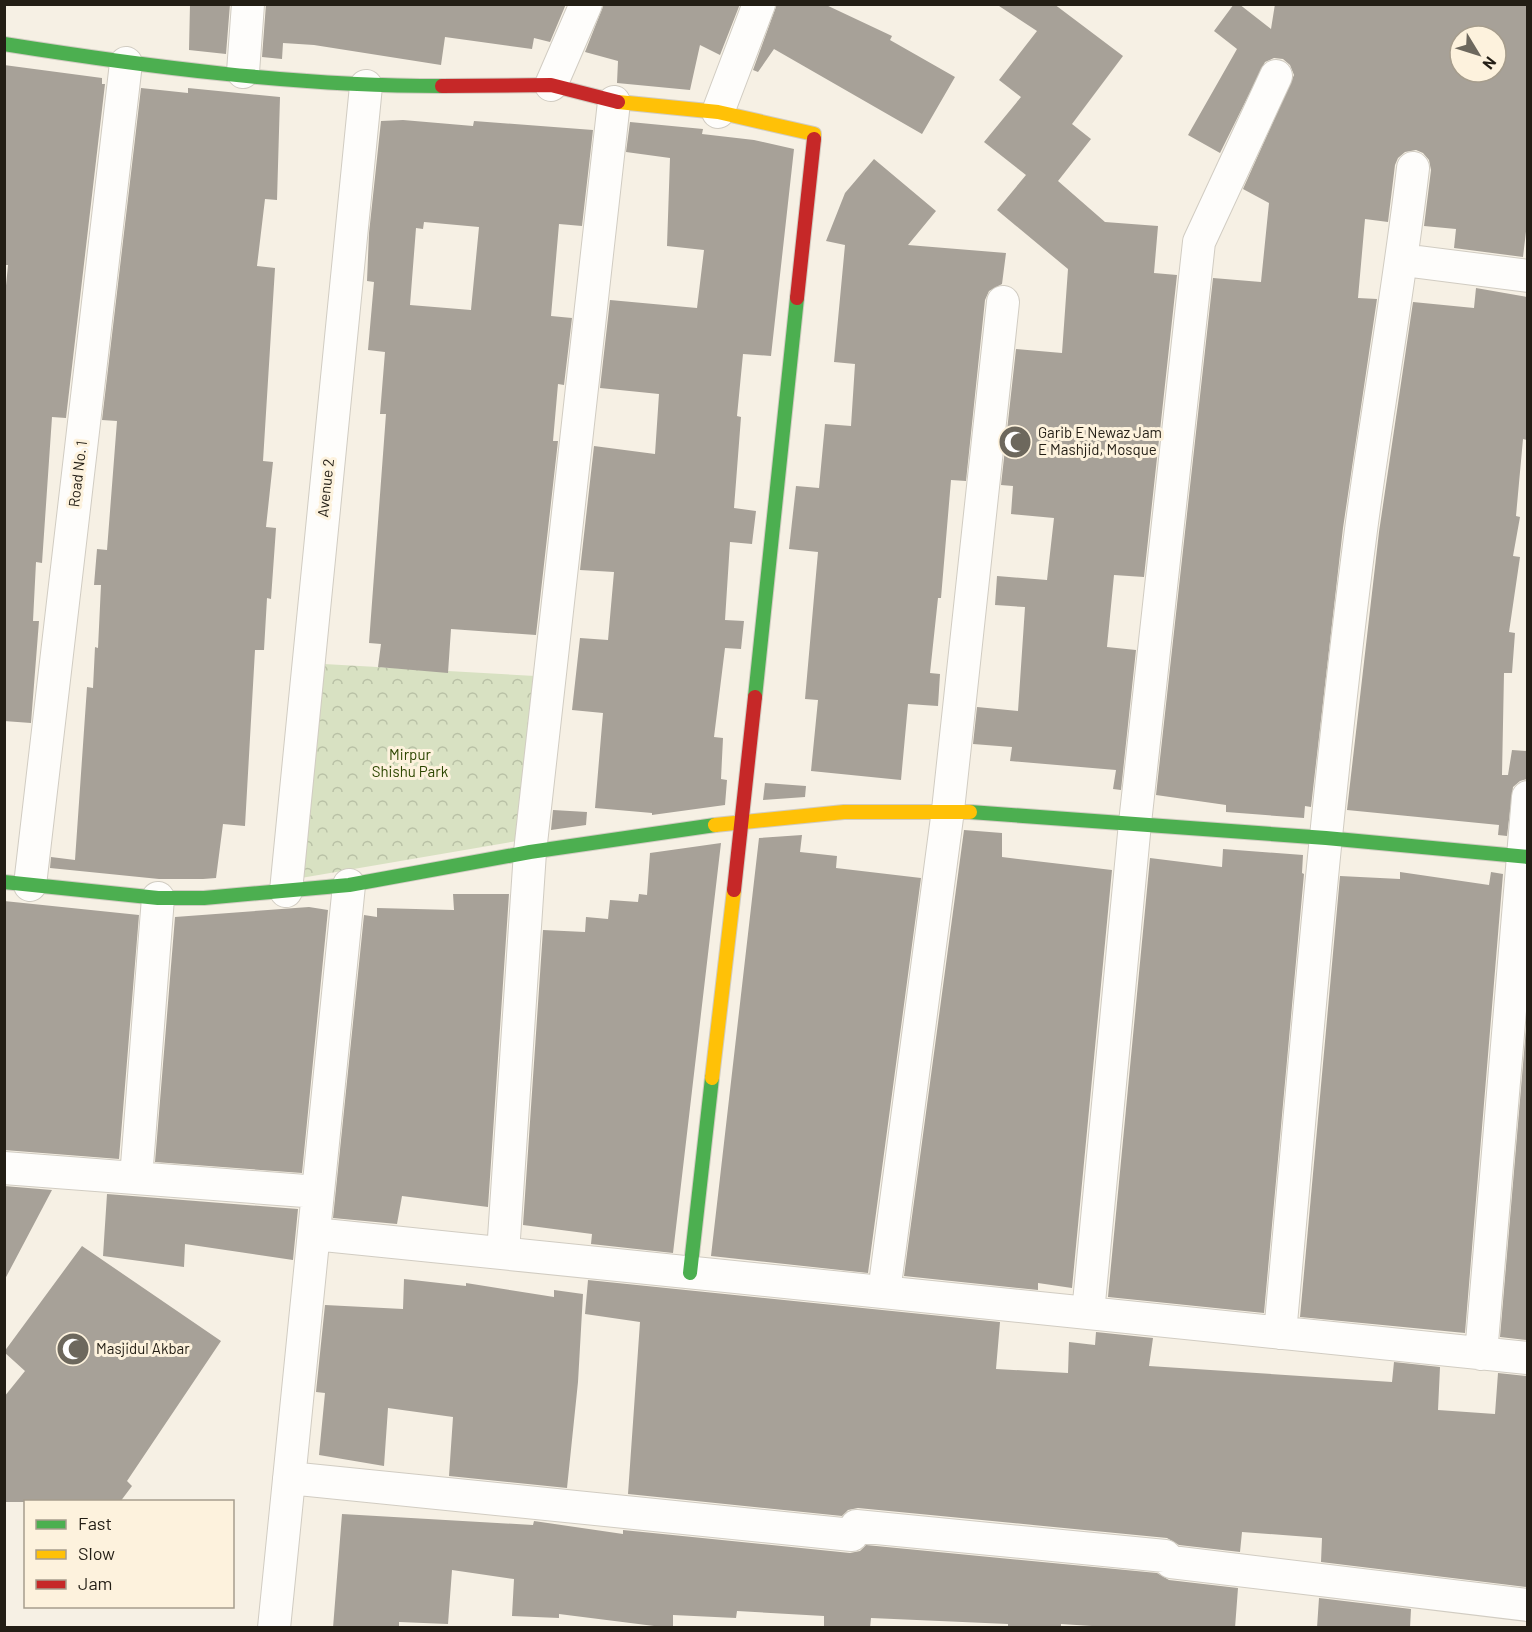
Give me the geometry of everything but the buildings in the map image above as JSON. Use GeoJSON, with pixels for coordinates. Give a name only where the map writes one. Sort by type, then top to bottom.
{"type":"FeatureCollection","features":[{"type":"Feature","properties":{"kind":"street"},"geometry":{"type":"LineString","coordinates":[[243,72],[248,4]]}},
{"type":"Feature","properties":{"kind":"street"},"geometry":{"type":"LineString","coordinates":[[551,85],[585,4]]}},
{"type":"Feature","properties":{"kind":"street"},"geometry":{"type":"LineString","coordinates":[[718,112],[759,4]]}},
{"type":"Feature","properties":{"kind":"street"},"geometry":{"type":"LineString","coordinates":[[4,44],[126,63],[243,72],[366,86],[551,85],[614,102],[718,112],[814,134],[742,821],[690,1273]]}},
{"type":"Feature","properties":{"kind":"street","name":"Road No. 1"},"geometry":{"type":"LineString","coordinates":[[17,884],[126,63]]}},
{"type":"Feature","properties":{"kind":"street"},"geometry":{"type":"LineString","coordinates":[[1088,1313],[1135,823],[1198,242],[1276,76]]}},
{"type":"Feature","properties":{"kind":"street","name":"Avenue 2"},"geometry":{"type":"LineString","coordinates":[[286,891],[366,86]]}},
{"type":"Feature","properties":{"kind":"street"},"geometry":{"type":"LineString","coordinates":[[503,1253],[530,852],[614,102]]}},
{"type":"Feature","properties":{"kind":"street"},"geometry":{"type":"LineString","coordinates":[[1280,1333],[1326,838],[1361,529],[1403,260],[1413,168]]}},
{"type":"Feature","properties":{"kind":"street"},"geometry":{"type":"LineString","coordinates":[[1403,260],[1527,276]]}},
{"type":"Feature","properties":{"kind":"street"},"geometry":{"type":"LineString","coordinates":[[884,1292],[948,810],[1004,302]]}},
{"type":"Feature","properties":{"kind":"street"},"geometry":{"type":"LineString","coordinates":[[1481,1354],[1524,857],[1527,797]]}},
{"type":"Feature","properties":{"kind":"street"},"geometry":{"type":"LineString","coordinates":[[17,884],[158,898],[204,898],[349,885],[530,852],[742,821],[844,812],[948,810],[1326,838],[1524,857]]}},
{"type":"Feature","properties":{"kind":"street"},"geometry":{"type":"LineString","coordinates":[[274,1628],[349,885]]}},
{"type":"Feature","properties":{"kind":"street"},"geometry":{"type":"LineString","coordinates":[[136,1178],[158,898]]}},
{"type":"Feature","properties":{"kind":"street"},"geometry":{"type":"LineString","coordinates":[[4,1168],[318,1192]]}},
{"type":"Feature","properties":{"kind":"street"},"geometry":{"type":"LineString","coordinates":[[314,1234],[1527,1358]]}},
{"type":"Feature","properties":{"kind":"street"},"geometry":{"type":"LineString","coordinates":[[289,1478],[852,1534],[856,1526],[1165,1556],[1171,1562],[1527,1605]]}},
{"type":"Feature","properties":{"kind":"green space","name":"Mirpur Shishu Park"},"geometry":{"type":"Polygon","coordinates":[[[324,664],[535,676],[517,841],[301,878],[324,664]]]}},
{"type":"Feature","properties":{"kind":"traffic: fast"},"geometry":{"type":"LineString","coordinates":[[4,44],[223,74],[332,83],[442,86]]}},
{"type":"Feature","properties":{"kind":"traffic: fast"},"geometry":{"type":"LineString","coordinates":[[755,697],[797,298]]}},
{"type":"Feature","properties":{"kind":"traffic: fast"},"geometry":{"type":"LineString","coordinates":[[970,812],[1326,838],[1528,857]]}},
{"type":"Feature","properties":{"kind":"traffic: fast"},"geometry":{"type":"LineString","coordinates":[[4,882],[158,898],[204,898],[349,885],[530,852],[715,825]]}},
{"type":"Feature","properties":{"kind":"traffic: fast"},"geometry":{"type":"LineString","coordinates":[[690,1273],[712,1078]]}},
{"type":"Feature","properties":{"kind":"traffic: slow"},"geometry":{"type":"LineString","coordinates":[[618,102],[718,112],[814,134],[814,139]]}},
{"type":"Feature","properties":{"kind":"traffic: slow"},"geometry":{"type":"LineString","coordinates":[[715,825],[844,812],[970,812]]}},
{"type":"Feature","properties":{"kind":"traffic: slow"},"geometry":{"type":"LineString","coordinates":[[712,1078],[734,890]]}},
{"type":"Feature","properties":{"kind":"traffic: jam"},"geometry":{"type":"LineString","coordinates":[[442,86],[551,85],[618,102]]}},
{"type":"Feature","properties":{"kind":"traffic: jam"},"geometry":{"type":"LineString","coordinates":[[797,298],[814,139]]}},
{"type":"Feature","properties":{"kind":"traffic: jam"},"geometry":{"type":"LineString","coordinates":[[734,890],[755,697]]}},
{"type":"Feature","properties":{"kind":"place","name":"Garib E Newaz Jam E Mashjid, Mosque"},"geometry":{"type":"Point","coordinates":[1015,442]}},
{"type":"Feature","properties":{"kind":"place","name":"Masjidul Akbar"},"geometry":{"type":"Point","coordinates":[73,1349]}}]}
